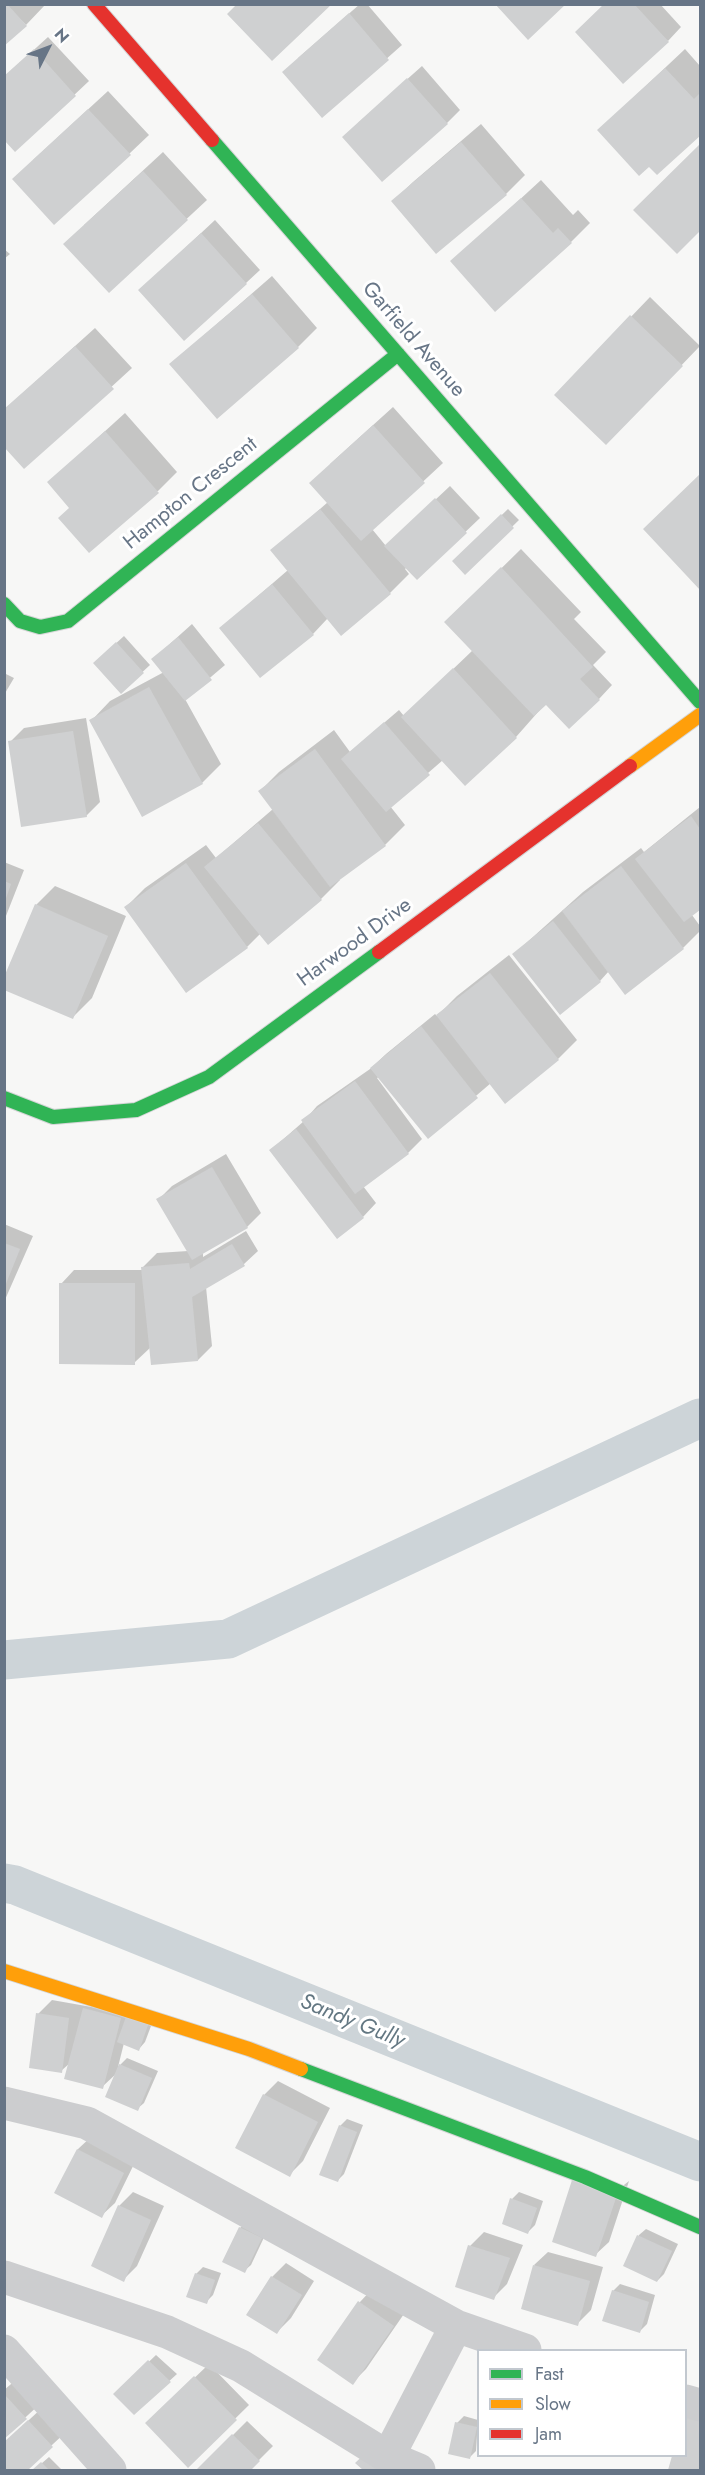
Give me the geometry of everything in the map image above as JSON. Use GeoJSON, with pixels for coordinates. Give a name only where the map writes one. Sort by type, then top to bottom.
{"type":"FeatureCollection","features":[{"type":"Feature","properties":{"kind":"street","name":"Garfield Avenue"},"geometry":{"type":"LineString","coordinates":[[94,4],[700,702]]}},
{"type":"Feature","properties":{"kind":"street","name":"Hampton Crescent"},"geometry":{"type":"LineString","coordinates":[[4,604],[20,621],[40,627],[68,621],[398,354]]}},
{"type":"Feature","properties":{"kind":"street","name":"Harwood Drive"},"geometry":{"type":"LineString","coordinates":[[4,1098],[53,1117],[136,1110],[209,1077],[700,716]]}},
{"type":"Feature","properties":{"kind":"street"},"geometry":{"type":"LineString","coordinates":[[4,1971],[249,2049],[585,2177],[700,2227]]}},
{"type":"Feature","properties":{"kind":"street"},"geometry":{"type":"LineString","coordinates":[[4,2103],[87,2123],[456,2326],[522,2349]]}},
{"type":"Feature","properties":{"kind":"street"},"geometry":{"type":"LineString","coordinates":[[4,2277],[167,2332],[241,2367],[388,2457],[419,2470]]}},
{"type":"Feature","properties":{"kind":"street"},"geometry":{"type":"LineString","coordinates":[[388,2457],[456,2326]]}},
{"type":"Feature","properties":{"kind":"street"},"geometry":{"type":"LineString","coordinates":[[4,2352],[110,2470]]}},
{"type":"Feature","properties":{"kind":"building"},"geometry":{"type":"Polygon","coordinates":[[[4,4],[7,4],[27,26],[4,46],[4,4]]]}},
{"type":"Feature","properties":{"kind":"building"},"geometry":{"type":"Polygon","coordinates":[[[237,4],[332,4],[272,61],[227,14],[237,4]]]}},
{"type":"Feature","properties":{"kind":"building"},"geometry":{"type":"Polygon","coordinates":[[[495,4],[566,4],[528,40],[495,4]]]}},
{"type":"Feature","properties":{"kind":"building"},"geometry":{"type":"Polygon","coordinates":[[[604,4],[634,4],[669,42],[623,84],[575,32],[604,4]]]}},
{"type":"Feature","properties":{"kind":"building"},"geometry":{"type":"Polygon","coordinates":[[[349,13],[389,60],[322,118],[282,72],[349,13]]]}},
{"type":"Feature","properties":{"kind":"building"},"geometry":{"type":"Polygon","coordinates":[[[34,49],[76,96],[15,152],[4,140],[4,76],[34,49]]]}},
{"type":"Feature","properties":{"kind":"building"},"geometry":{"type":"Polygon","coordinates":[[[665,68],[694,99],[700,93],[700,136],[657,175],[649,167],[639,176],[597,130],[665,68]]]}},
{"type":"Feature","properties":{"kind":"building"},"geometry":{"type":"Polygon","coordinates":[[[407,78],[448,124],[382,182],[342,137],[407,78]]]}},
{"type":"Feature","properties":{"kind":"building"},"geometry":{"type":"Polygon","coordinates":[[[88,109],[131,155],[54,225],[12,179],[88,109]]]}},
{"type":"Feature","properties":{"kind":"building"},"geometry":{"type":"Polygon","coordinates":[[[461,142],[507,195],[436,254],[391,201],[461,142]]]}},
{"type":"Feature","properties":{"kind":"building"},"geometry":{"type":"Polygon","coordinates":[[[700,144],[700,231],[677,254],[633,210],[700,144]]]}},
{"type":"Feature","properties":{"kind":"building"},"geometry":{"type":"Polygon","coordinates":[[[143,171],[188,220],[109,293],[63,244],[143,171]]]}},
{"type":"Feature","properties":{"kind":"building"},"geometry":{"type":"Polygon","coordinates":[[[521,198],[553,233],[558,228],[572,243],[495,312],[450,261],[521,198]]]}},
{"type":"Feature","properties":{"kind":"building"},"geometry":{"type":"Polygon","coordinates":[[[201,233],[247,284],[184,341],[138,290],[201,233]]]}},
{"type":"Feature","properties":{"kind":"building"},"geometry":{"type":"Polygon","coordinates":[[[252,294],[299,348],[217,419],[169,364],[252,294]]]}},
{"type":"Feature","properties":{"kind":"building"},"geometry":{"type":"Polygon","coordinates":[[[630,315],[683,366],[606,445],[554,395],[630,315]]]}},
{"type":"Feature","properties":{"kind":"building"},"geometry":{"type":"Polygon","coordinates":[[[75,346],[114,389],[24,469],[4,447],[4,409],[75,346]]]}},
{"type":"Feature","properties":{"kind":"building"},"geometry":{"type":"Polygon","coordinates":[[[373,425],[425,483],[361,541],[309,483],[373,425]]]}},
{"type":"Feature","properties":{"kind":"building"},"geometry":{"type":"Polygon","coordinates":[[[105,431],[159,493],[89,553],[58,518],[69,508],[47,482],[105,431]]]}},
{"type":"Feature","properties":{"kind":"building"},"geometry":{"type":"Polygon","coordinates":[[[700,474],[700,590],[643,529],[700,474]]]}},
{"type":"Feature","properties":{"kind":"building"},"geometry":{"type":"Polygon","coordinates":[[[435,498],[467,533],[417,580],[384,546],[435,498]]]}},
{"type":"Feature","properties":{"kind":"building"},"geometry":{"type":"Polygon","coordinates":[[[320,509],[391,594],[341,636],[270,550],[320,509]]]}},
{"type":"Feature","properties":{"kind":"building"},"geometry":{"type":"Polygon","coordinates":[[[501,514],[514,528],[465,575],[452,561],[501,514]]]}},
{"type":"Feature","properties":{"kind":"building"},"geometry":{"type":"Polygon","coordinates":[[[501,567],[593,667],[580,679],[600,700],[569,729],[546,705],[534,716],[444,622],[501,567]]]}},
{"type":"Feature","properties":{"kind":"building"},"geometry":{"type":"Polygon","coordinates":[[[272,584],[314,635],[260,678],[219,628],[272,584]]]}},
{"type":"Feature","properties":{"kind":"building"},"geometry":{"type":"Polygon","coordinates":[[[178,637],[212,680],[185,701],[151,659],[178,637]]]}},
{"type":"Feature","properties":{"kind":"building"},"geometry":{"type":"Polygon","coordinates":[[[116,642],[144,673],[121,694],[93,663],[116,642]]]}},
{"type":"Feature","properties":{"kind":"building"},"geometry":{"type":"Polygon","coordinates":[[[453,668],[517,738],[465,786],[401,717],[453,668]]]}},
{"type":"Feature","properties":{"kind":"building"},"geometry":{"type":"Polygon","coordinates":[[[149,687],[203,784],[142,817],[89,720],[149,687]]]}},
{"type":"Feature","properties":{"kind":"building"},"geometry":{"type":"Polygon","coordinates":[[[384,722],[430,775],[386,812],[341,759],[384,722]]]}},
{"type":"Feature","properties":{"kind":"building"},"geometry":{"type":"Polygon","coordinates":[[[73,731],[87,817],[21,827],[8,741],[73,731]]]}},
{"type":"Feature","properties":{"kind":"building"},"geometry":{"type":"Polygon","coordinates":[[[315,749],[386,846],[330,887],[258,791],[315,749]]]}},
{"type":"Feature","properties":{"kind":"building"},"geometry":{"type":"Polygon","coordinates":[[[691,816],[700,829],[700,910],[684,922],[635,859],[691,816]]]}},
{"type":"Feature","properties":{"kind":"building"},"geometry":{"type":"Polygon","coordinates":[[[258,823],[322,900],[268,945],[204,867],[258,823]]]}},
{"type":"Feature","properties":{"kind":"building"},"geometry":{"type":"Polygon","coordinates":[[[186,863],[248,948],[186,993],[124,907],[186,863]]]}},
{"type":"Feature","properties":{"kind":"building"},"geometry":{"type":"Polygon","coordinates":[[[621,866],[684,949],[625,995],[562,911],[621,866]]]}},
{"type":"Feature","properties":{"kind":"building"},"geometry":{"type":"Polygon","coordinates":[[[4,881],[11,884],[5,901],[4,901],[4,881]]]}},
{"type":"Feature","properties":{"kind":"building"},"geometry":{"type":"Polygon","coordinates":[[[35,904],[108,936],[73,1019],[4,990],[4,977],[35,904]]]}},
{"type":"Feature","properties":{"kind":"building"},"geometry":{"type":"Polygon","coordinates":[[[553,921],[601,982],[560,1015],[512,954],[553,921]]]}},
{"type":"Feature","properties":{"kind":"building"},"geometry":{"type":"Polygon","coordinates":[[[490,973],[559,1060],[505,1104],[436,1015],[490,973]]]}},
{"type":"Feature","properties":{"kind":"building"},"geometry":{"type":"Polygon","coordinates":[[[421,1026],[478,1098],[428,1139],[370,1068],[421,1026]]]}},
{"type":"Feature","properties":{"kind":"building"},"geometry":{"type":"Polygon","coordinates":[[[355,1081],[409,1154],[355,1194],[301,1120],[355,1081]]]}},
{"type":"Feature","properties":{"kind":"building"},"geometry":{"type":"Polygon","coordinates":[[[296,1129],[364,1218],[337,1239],[269,1150],[296,1129]]]}},
{"type":"Feature","properties":{"kind":"building"},"geometry":{"type":"Polygon","coordinates":[[[212,1167],[248,1228],[192,1260],[156,1199],[212,1167]]]}},
{"type":"Feature","properties":{"kind":"building"},"geometry":{"type":"Polygon","coordinates":[[[4,1243],[20,1249],[5,1286],[4,1286],[4,1243]]]}},
{"type":"Feature","properties":{"kind":"building"},"geometry":{"type":"Polygon","coordinates":[[[232,1244],[245,1266],[192,1297],[198,1361],[151,1365],[141,1267],[189,1263],[190,1269],[232,1244]]]}},
{"type":"Feature","properties":{"kind":"building"},"geometry":{"type":"Polygon","coordinates":[[[59,1283],[135,1283],[135,1365],[59,1364],[59,1283]]]}},
{"type":"Feature","properties":{"kind":"building"},"geometry":{"type":"Polygon","coordinates":[[[83,2008],[121,2018],[103,2089],[64,2079],[83,2008]]]}},
{"type":"Feature","properties":{"kind":"building"},"geometry":{"type":"Polygon","coordinates":[[[36,2013],[69,2018],[62,2073],[29,2068],[36,2013]]]}},
{"type":"Feature","properties":{"kind":"building"},"geometry":{"type":"Polygon","coordinates":[[[126,2017],[148,2025],[139,2051],[117,2042],[126,2017]]]}},
{"type":"Feature","properties":{"kind":"building"},"geometry":{"type":"Polygon","coordinates":[[[119,2064],[152,2078],[138,2111],[105,2097],[119,2064]]]}},
{"type":"Feature","properties":{"kind":"building"},"geometry":{"type":"Polygon","coordinates":[[[263,2094],[318,2122],[290,2177],[235,2148],[263,2094]]]}},
{"type":"Feature","properties":{"kind":"building"},"geometry":{"type":"Polygon","coordinates":[[[339,2125],[357,2132],[338,2182],[319,2175],[339,2125]]]}},
{"type":"Feature","properties":{"kind":"building"},"geometry":{"type":"Polygon","coordinates":[[[77,2149],[124,2173],[102,2218],[54,2193],[77,2149]]]}},
{"type":"Feature","properties":{"kind":"building"},"geometry":{"type":"Polygon","coordinates":[[[572,2180],[617,2195],[596,2257],[552,2242],[572,2180]]]}},
{"type":"Feature","properties":{"kind":"building"},"geometry":{"type":"Polygon","coordinates":[[[510,2198],[537,2208],[528,2234],[502,2224],[510,2198]]]}},
{"type":"Feature","properties":{"kind":"building"},"geometry":{"type":"Polygon","coordinates":[[[118,2205],[151,2220],[124,2282],[91,2266],[118,2205]]]}},
{"type":"Feature","properties":{"kind":"building"},"geometry":{"type":"Polygon","coordinates":[[[239,2227],[262,2238],[245,2273],[222,2262],[239,2227]]]}},
{"type":"Feature","properties":{"kind":"building"},"geometry":{"type":"Polygon","coordinates":[[[637,2235],[672,2251],[657,2282],[623,2266],[637,2235]]]}},
{"type":"Feature","properties":{"kind":"building"},"geometry":{"type":"Polygon","coordinates":[[[468,2245],[510,2258],[494,2300],[455,2287],[468,2245]]]}},
{"type":"Feature","properties":{"kind":"building"},"geometry":{"type":"Polygon","coordinates":[[[533,2265],[590,2281],[578,2326],[521,2309],[533,2265]]]}},
{"type":"Feature","properties":{"kind":"building"},"geometry":{"type":"Polygon","coordinates":[[[195,2273],[215,2280],[207,2304],[186,2297],[195,2273]]]}},
{"type":"Feature","properties":{"kind":"building"},"geometry":{"type":"Polygon","coordinates":[[[271,2276],[302,2295],[277,2334],[246,2315],[271,2276]]]}},
{"type":"Feature","properties":{"kind":"building"},"geometry":{"type":"Polygon","coordinates":[[[612,2290],[649,2302],[640,2333],[602,2321],[612,2290]]]}},
{"type":"Feature","properties":{"kind":"building"},"geometry":{"type":"Polygon","coordinates":[[[358,2301],[394,2326],[353,2385],[317,2360],[358,2301]]]}},
{"type":"Feature","properties":{"kind":"building"},"geometry":{"type":"Polygon","coordinates":[[[148,2360],[171,2382],[134,2415],[113,2394],[148,2360]]]}},
{"type":"Feature","properties":{"kind":"building"},"geometry":{"type":"Polygon","coordinates":[[[194,2376],[237,2420],[188,2468],[145,2423],[194,2376]]]}},
{"type":"Feature","properties":{"kind":"building"},"geometry":{"type":"Polygon","coordinates":[[[4,2394],[27,2419],[4,2439],[4,2394]]]}},
{"type":"Feature","properties":{"kind":"building"},"geometry":{"type":"Polygon","coordinates":[[[700,2411],[700,2470],[668,2470],[672,2457],[687,2457],[687,2412],[700,2411]]]}},
{"type":"Feature","properties":{"kind":"building"},"geometry":{"type":"Polygon","coordinates":[[[28,2420],[53,2447],[28,2470],[4,2470],[4,2442],[28,2420]]]}},
{"type":"Feature","properties":{"kind":"building"},"geometry":{"type":"Polygon","coordinates":[[[455,2422],[477,2427],[470,2459],[448,2454],[455,2422]]]}},
{"type":"Feature","properties":{"kind":"building"},"geometry":{"type":"Polygon","coordinates":[[[232,2434],[260,2461],[251,2470],[196,2470],[232,2434]]]}},
{"type":"Feature","properties":{"kind":"building"},"geometry":{"type":"Polygon","coordinates":[[[371,2448],[386,2470],[363,2470],[355,2463],[371,2448]]]}},
{"type":"Feature","properties":{"kind":"building"},"geometry":{"type":"Polygon","coordinates":[[[41,2462],[49,2470],[32,2470],[41,2462]]]}},
{"type":"Feature","properties":{"kind":"waterway"},"geometry":{"type":"LineString","coordinates":[[4,1660],[228,1639],[700,1418]]}},
{"type":"Feature","properties":{"kind":"waterway","name":"Sandy Gully"},"geometry":{"type":"LineString","coordinates":[[4,1883],[15,1885],[700,2162]]}},
{"type":"Feature","properties":{"kind":"traffic: fast"},"geometry":{"type":"LineString","coordinates":[[212,140],[700,702]]}},
{"type":"Feature","properties":{"kind":"traffic: fast"},"geometry":{"type":"LineString","coordinates":[[4,604],[20,621],[40,627],[68,621],[398,354]]}},
{"type":"Feature","properties":{"kind":"traffic: fast"},"geometry":{"type":"LineString","coordinates":[[4,1098],[53,1117],[136,1110],[209,1077],[379,952]]}},
{"type":"Feature","properties":{"kind":"traffic: fast"},"geometry":{"type":"LineString","coordinates":[[301,2069],[585,2177],[700,2227]]}},
{"type":"Feature","properties":{"kind":"traffic: slow"},"geometry":{"type":"LineString","coordinates":[[630,766],[700,715]]}},
{"type":"Feature","properties":{"kind":"traffic: slow"},"geometry":{"type":"LineString","coordinates":[[4,1971],[249,2049],[301,2069]]}},
{"type":"Feature","properties":{"kind":"traffic: jam"},"geometry":{"type":"LineString","coordinates":[[94,4],[212,140]]}},
{"type":"Feature","properties":{"kind":"traffic: jam"},"geometry":{"type":"LineString","coordinates":[[379,952],[630,766]]}}]}
